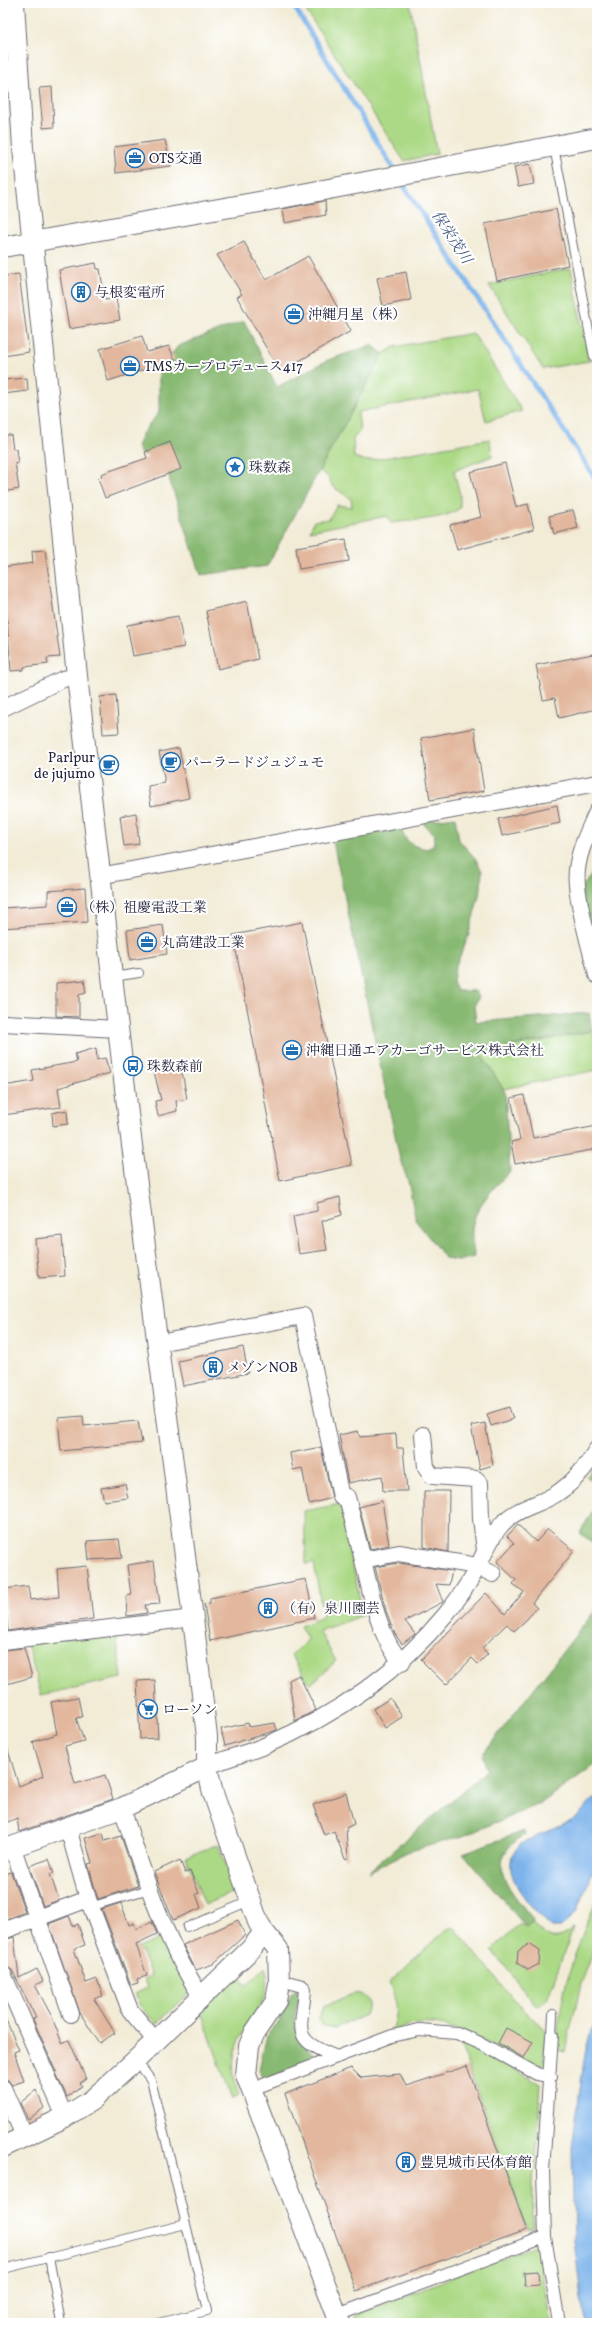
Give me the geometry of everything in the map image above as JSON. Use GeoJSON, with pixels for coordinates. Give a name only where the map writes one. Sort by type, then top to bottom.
{"type":"FeatureCollection","features":[{"type":"Feature","properties":{"kind":"street"},"geometry":{"type":"LineString","coordinates":[[14,3],[23,140],[77,676],[99,876],[192,1618],[206,1737],[207,1767],[213,1793],[250,1901],[264,1932],[278,1949],[279,1983],[276,2001],[255,2032],[249,2046],[246,2075],[344,2317],[545,2237]]}},
{"type":"Feature","properties":{"kind":"street"},"geometry":{"type":"LineString","coordinates":[[3,247],[389,178],[597,138]]}},
{"type":"Feature","properties":{"kind":"street"},"geometry":{"type":"LineString","coordinates":[[3,708],[63,679],[77,676]]}},
{"type":"Feature","properties":{"kind":"street"},"geometry":{"type":"LineString","coordinates":[[99,876],[597,783]]}},
{"type":"Feature","properties":{"kind":"street"},"geometry":{"type":"LineString","coordinates":[[597,812],[586,836],[579,860],[576,884],[597,975]]}},
{"type":"Feature","properties":{"kind":"street"},"geometry":{"type":"LineString","coordinates":[[3,1023],[118,1029]]}},
{"type":"Feature","properties":{"kind":"street"},"geometry":{"type":"LineString","coordinates":[[158,1343],[303,1316],[340,1497],[346,1497],[376,1612],[395,1655],[402,1662]]}},
{"type":"Feature","properties":{"kind":"street"},"geometry":{"type":"LineString","coordinates":[[423,1435],[426,1467],[432,1476],[476,1479],[480,1483],[481,1519],[485,1550]]}},
{"type":"Feature","properties":{"kind":"street"},"geometry":{"type":"LineString","coordinates":[[71,2014],[7,1848],[122,1808],[207,1767],[262,1746],[307,1726],[346,1704],[402,1662],[446,1614],[478,1566],[485,1550],[500,1525],[515,1512],[559,1492],[580,1474],[597,1449]]}},
{"type":"Feature","properties":{"kind":"street"},"geometry":{"type":"LineString","coordinates":[[363,1560],[399,1553],[478,1566],[493,1574]]}},
{"type":"Feature","properties":{"kind":"street"},"geometry":{"type":"LineString","coordinates":[[3,1641],[192,1618]]}},
{"type":"Feature","properties":{"kind":"street"},"geometry":{"type":"LineString","coordinates":[[122,1808],[149,1889],[201,1996]]}},
{"type":"Feature","properties":{"kind":"street"},"geometry":{"type":"LineString","coordinates":[[68,1828],[89,1903],[130,2010],[155,2040]]}},
{"type":"Feature","properties":{"kind":"street"},"geometry":{"type":"LineString","coordinates":[[3,1931],[35,1918],[89,1903]]}},
{"type":"Feature","properties":{"kind":"street"},"geometry":{"type":"LineString","coordinates":[[3,2147],[65,2117],[92,2100],[136,2060],[251,1949],[264,1932]]}},
{"type":"Feature","properties":{"kind":"street"},"geometry":{"type":"LineString","coordinates":[[3,1974],[65,2117]]}},
{"type":"Feature","properties":{"kind":"street"},"geometry":{"type":"LineString","coordinates":[[291,1983],[302,1986],[305,1989],[300,2019],[305,2039],[312,2046],[337,2057]]}},
{"type":"Feature","properties":{"kind":"street"},"geometry":{"type":"LineString","coordinates":[[264,2085],[406,2032],[457,2033],[482,2044],[537,2074],[550,2077]]}},
{"type":"Feature","properties":{"kind":"street"},"geometry":{"type":"LineString","coordinates":[[552,2036],[543,2171],[545,2237],[559,2323]]}},
{"type":"Feature","properties":{"kind":"street"},"geometry":{"type":"LineString","coordinates":[[3,2088],[24,2136]]}},
{"type":"Feature","properties":{"kind":"lane"},"geometry":{"type":"LineString","coordinates":[[554,146],[594,357]]}},
{"type":"Feature","properties":{"kind":"lane"},"geometry":{"type":"LineString","coordinates":[[112,977],[138,974]]}},
{"type":"Feature","properties":{"kind":"lane"},"geometry":{"type":"LineString","coordinates":[[89,1903],[149,1889]]}},
{"type":"Feature","properties":{"kind":"lane"},"geometry":{"type":"LineString","coordinates":[[187,1927],[250,1901]]}},
{"type":"Feature","properties":{"kind":"lane"},"geometry":{"type":"LineString","coordinates":[[552,2036],[553,2014]]}},
{"type":"Feature","properties":{"kind":"lane"},"geometry":{"type":"LineString","coordinates":[[136,2060],[150,2080],[207,2311],[158,2323]]}},
{"type":"Feature","properties":{"kind":"lane"},"geometry":{"type":"LineString","coordinates":[[3,2269],[186,2224]]}},
{"type":"Feature","properties":{"kind":"lane"},"geometry":{"type":"LineString","coordinates":[[49,2257],[61,2323]]}},
{"type":"Feature","properties":{"kind":"green space"},"geometry":{"type":"Polygon","coordinates":[[[318,3],[410,3],[437,154],[404,161],[303,6],[318,3]]]}},
{"type":"Feature","properties":{"kind":"green space"},"geometry":{"type":"Polygon","coordinates":[[[571,268],[589,361],[543,369],[489,285],[571,268]]]}},
{"type":"Feature","properties":{"kind":"green space"},"geometry":{"type":"Polygon","coordinates":[[[244,321],[277,387],[328,360],[372,345],[383,354],[267,566],[201,575],[170,481],[165,456],[141,454],[137,447],[142,434],[159,412],[159,371],[178,346],[244,321]]]}},
{"type":"Feature","properties":{"kind":"green space"},"geometry":{"type":"Polygon","coordinates":[[[473,333],[522,411],[486,421],[478,389],[358,412],[360,431],[353,439],[354,457],[366,461],[490,439],[492,456],[454,471],[460,495],[460,508],[446,515],[427,519],[391,523],[387,516],[310,531],[314,521],[329,519],[337,505],[352,507],[351,499],[334,488],[329,477],[319,471],[383,354],[394,347],[473,333]]]}},
{"type":"Feature","properties":{"kind":"green space"},"geometry":{"type":"Polygon","coordinates":[[[455,817],[459,840],[475,858],[482,871],[481,888],[468,937],[455,968],[453,982],[457,991],[475,991],[479,997],[474,1006],[476,1022],[589,1013],[592,1031],[480,1052],[505,1092],[510,1172],[492,1190],[477,1213],[472,1229],[474,1257],[458,1261],[446,1259],[416,1221],[408,1181],[400,1159],[332,837],[398,824],[403,835],[409,842],[427,849],[433,846],[435,834],[424,825],[425,821],[455,817]]]}},
{"type":"Feature","properties":{"kind":"green space"},"geometry":{"type":"Polygon","coordinates":[[[597,867],[597,963],[580,890],[597,867]]]}},
{"type":"Feature","properties":{"kind":"green space"},"geometry":{"type":"Polygon","coordinates":[[[592,1031],[597,1047],[597,1070],[503,1089],[480,1052],[592,1031]]]}},
{"type":"Feature","properties":{"kind":"green space"},"geometry":{"type":"Polygon","coordinates":[[[597,1461],[597,1484],[587,1477],[597,1461]]]}},
{"type":"Feature","properties":{"kind":"green space"},"geometry":{"type":"Polygon","coordinates":[[[597,1503],[597,1546],[580,1533],[597,1503]]]}},
{"type":"Feature","properties":{"kind":"green space"},"geometry":{"type":"Polygon","coordinates":[[[340,1504],[363,1615],[319,1631],[336,1661],[310,1685],[291,1655],[308,1640],[300,1626],[323,1617],[314,1563],[306,1564],[304,1511],[340,1504]]]}},
{"type":"Feature","properties":{"kind":"green space"},"geometry":{"type":"Polygon","coordinates":[[[597,1608],[597,1763],[540,1804],[463,1836],[407,1852],[368,1872],[487,1770],[482,1755],[597,1608]]]}},
{"type":"Feature","properties":{"kind":"green space"},"geometry":{"type":"Polygon","coordinates":[[[116,1632],[122,1678],[41,1695],[27,1644],[116,1632]]]}},
{"type":"Feature","properties":{"kind":"green space"},"geometry":{"type":"Polygon","coordinates":[[[524,1831],[525,1835],[512,1845],[504,1855],[502,1865],[504,1876],[509,1887],[534,1920],[526,1927],[463,1853],[524,1831]]]}},
{"type":"Feature","properties":{"kind":"green space"},"geometry":{"type":"Polygon","coordinates":[[[218,1844],[236,1891],[205,1905],[186,1857],[218,1844]]]}},
{"type":"Feature","properties":{"kind":"green space"},"geometry":{"type":"Polygon","coordinates":[[[597,1899],[597,1942],[581,1984],[565,2051],[557,2049],[558,2029],[565,1991],[575,1954],[597,1899]]]}},
{"type":"Feature","properties":{"kind":"green space"},"geometry":{"type":"Polygon","coordinates":[[[532,1922],[542,1933],[551,1938],[561,1937],[573,1928],[547,2000],[540,2005],[534,2003],[492,1950],[520,1923],[526,1927],[532,1922]]]}},
{"type":"Feature","properties":{"kind":"green space"},"geometry":{"type":"Polygon","coordinates":[[[454,1927],[514,2000],[546,2031],[544,2062],[540,2068],[530,2065],[470,2035],[440,2025],[409,2025],[394,2031],[392,2029],[396,2017],[396,2006],[394,1995],[389,1983],[447,1929],[454,1927]]]}},
{"type":"Feature","properties":{"kind":"green space"},"geometry":{"type":"Polygon","coordinates":[[[166,1936],[194,1989],[156,2024],[140,2006],[135,1994],[147,1988],[144,1979],[151,1976],[141,1951],[123,1958],[121,1955],[166,1936]]]}},
{"type":"Feature","properties":{"kind":"green space"},"geometry":{"type":"Polygon","coordinates":[[[265,1967],[268,1979],[267,1990],[258,2009],[240,2038],[234,2054],[234,2072],[239,2096],[232,2099],[201,2012],[237,1973],[245,1985],[248,1984],[265,1967]]]}},
{"type":"Feature","properties":{"kind":"green space"},"geometry":{"type":"Polygon","coordinates":[[[296,1989],[301,1992],[295,2013],[295,2022],[299,2034],[306,2046],[321,2058],[270,2078],[263,2077],[259,2069],[267,2035],[279,2022],[291,1994],[296,1989]]]}},
{"type":"Feature","properties":{"kind":"green space"},"geometry":{"type":"Polygon","coordinates":[[[355,1993],[364,1996],[367,1999],[369,2004],[365,2015],[335,2028],[321,2025],[318,2019],[323,2007],[355,1993]]]}},
{"type":"Feature","properties":{"kind":"green space"},"geometry":{"type":"Polygon","coordinates":[[[459,2041],[541,2084],[533,2182],[533,2228],[527,2229],[459,2041]]]}},
{"type":"Feature","properties":{"kind":"green space"},"geometry":{"type":"Polygon","coordinates":[[[537,2244],[551,2323],[354,2323],[356,2315],[537,2244]]]}},
{"type":"Feature","properties":{"kind":"water"},"geometry":{"type":"Polygon","coordinates":[[[597,1797],[597,1862],[576,1912],[561,1927],[552,1927],[533,1908],[516,1884],[511,1871],[511,1859],[517,1848],[530,1839],[572,1820],[597,1797]]]}},
{"type":"Feature","properties":{"kind":"water"},"geometry":{"type":"Polygon","coordinates":[[[597,2010],[597,2323],[587,2323],[582,2305],[574,2240],[572,2148],[585,2053],[597,2010]]]}},
{"type":"Feature","properties":{"kind":"building"},"geometry":{"type":"Polygon","coordinates":[[[52,87],[54,127],[43,128],[39,88],[52,87]]]}},
{"type":"Feature","properties":{"kind":"building","name":"OTS交通"},"geometry":{"type":"Polygon","coordinates":[[[165,140],[171,166],[116,173],[114,147],[165,140]]]}},
{"type":"Feature","properties":{"kind":"building"},"geometry":{"type":"Polygon","coordinates":[[[530,164],[534,184],[518,187],[514,167],[530,164]]]}},
{"type":"Feature","properties":{"kind":"building"},"geometry":{"type":"Polygon","coordinates":[[[325,201],[326,215],[285,223],[283,209],[325,201]]]}},
{"type":"Feature","properties":{"kind":"building"},"geometry":{"type":"Polygon","coordinates":[[[556,209],[568,265],[497,281],[485,224],[556,209]]]}},
{"type":"Feature","properties":{"kind":"building","name":"沖縄月星（株）"},"geometry":{"type":"Polygon","coordinates":[[[244,242],[266,280],[308,256],[351,331],[280,372],[237,297],[242,294],[217,255],[244,242]]]}},
{"type":"Feature","properties":{"kind":"building","name":"与根変電所"},"geometry":{"type":"Polygon","coordinates":[[[96,263],[97,269],[100,269],[105,300],[116,299],[120,320],[69,329],[59,270],[96,263]]]}},
{"type":"Feature","properties":{"kind":"building"},"geometry":{"type":"Polygon","coordinates":[[[406,272],[411,300],[383,306],[377,278],[406,272]]]}},
{"type":"Feature","properties":{"kind":"building"},"geometry":{"type":"Polygon","coordinates":[[[19,274],[29,352],[3,356],[3,276],[19,274]]]}},
{"type":"Feature","properties":{"kind":"building","name":"TMSカープロデュース417"},"geometry":{"type":"Polygon","coordinates":[[[142,336],[147,352],[169,346],[175,360],[108,381],[100,349],[142,336]]]}},
{"type":"Feature","properties":{"kind":"building"},"geometry":{"type":"Polygon","coordinates":[[[27,378],[28,391],[3,394],[3,380],[27,378]]]}},
{"type":"Feature","properties":{"kind":"building"},"geometry":{"type":"Polygon","coordinates":[[[3,435],[11,435],[13,449],[16,449],[18,463],[15,463],[19,489],[3,492],[3,435]]]}},
{"type":"Feature","properties":{"kind":"building"},"geometry":{"type":"Polygon","coordinates":[[[170,442],[181,469],[105,498],[98,478],[102,477],[101,474],[147,458],[145,452],[170,442]]]}},
{"type":"Feature","properties":{"kind":"building"},"geometry":{"type":"Polygon","coordinates":[[[505,463],[516,507],[528,504],[534,529],[457,550],[450,525],[481,517],[470,472],[505,463]]]}},
{"type":"Feature","properties":{"kind":"building"},"geometry":{"type":"Polygon","coordinates":[[[573,510],[578,528],[554,534],[549,516],[573,510]]]}},
{"type":"Feature","properties":{"kind":"building"},"geometry":{"type":"Polygon","coordinates":[[[346,539],[349,561],[299,569],[296,547],[346,539]]]}},
{"type":"Feature","properties":{"kind":"building"},"geometry":{"type":"Polygon","coordinates":[[[45,550],[60,657],[47,658],[48,664],[24,667],[24,670],[11,671],[6,606],[3,606],[3,567],[33,563],[32,551],[45,550]]]}},
{"type":"Feature","properties":{"kind":"building"},"geometry":{"type":"Polygon","coordinates":[[[247,601],[258,659],[218,669],[206,611],[247,601]]]}},
{"type":"Feature","properties":{"kind":"building"},"geometry":{"type":"Polygon","coordinates":[[[178,616],[184,647],[133,656],[127,625],[178,616]]]}},
{"type":"Feature","properties":{"kind":"building"},"geometry":{"type":"Polygon","coordinates":[[[593,654],[597,677],[597,709],[559,718],[555,698],[543,700],[536,665],[593,654]]]}},
{"type":"Feature","properties":{"kind":"building"},"geometry":{"type":"Polygon","coordinates":[[[116,695],[119,733],[103,734],[100,697],[116,695]]]}},
{"type":"Feature","properties":{"kind":"building"},"geometry":{"type":"Polygon","coordinates":[[[474,728],[484,791],[430,800],[421,738],[474,728]]]}},
{"type":"Feature","properties":{"kind":"building"},"geometry":{"type":"Polygon","coordinates":[[[179,748],[189,798],[151,806],[148,786],[165,783],[159,752],[179,748]]]}},
{"type":"Feature","properties":{"kind":"building"},"geometry":{"type":"Polygon","coordinates":[[[557,805],[560,823],[502,836],[498,819],[557,805]]]}},
{"type":"Feature","properties":{"kind":"building"},"geometry":{"type":"Polygon","coordinates":[[[136,813],[139,844],[124,846],[120,816],[136,813]]]}},
{"type":"Feature","properties":{"kind":"building"},"geometry":{"type":"Polygon","coordinates":[[[85,888],[87,922],[3,928],[3,908],[48,905],[48,891],[85,888]]]}},
{"type":"Feature","properties":{"kind":"building","name":"沖縄日通エアカーゴサービス株式会社"},"geometry":{"type":"Polygon","coordinates":[[[302,922],[352,1165],[280,1181],[233,935],[302,922]]]}},
{"type":"Feature","properties":{"kind":"building","name":"丸高建設工業"},"geometry":{"type":"Polygon","coordinates":[[[163,925],[167,954],[130,960],[127,930],[163,925]]]}},
{"type":"Feature","properties":{"kind":"building"},"geometry":{"type":"Polygon","coordinates":[[[84,980],[86,993],[79,995],[79,1017],[56,1016],[56,983],[84,980]]]}},
{"type":"Feature","properties":{"kind":"building"},"geometry":{"type":"Polygon","coordinates":[[[96,1048],[97,1060],[105,1058],[110,1073],[58,1088],[61,1107],[3,1115],[3,1086],[34,1081],[32,1070],[77,1062],[75,1054],[96,1048]]]}},
{"type":"Feature","properties":{"kind":"building"},"geometry":{"type":"Polygon","coordinates":[[[180,1060],[187,1099],[176,1101],[177,1111],[158,1116],[155,1101],[161,1100],[153,1067],[180,1060]]]}},
{"type":"Feature","properties":{"kind":"building"},"geometry":{"type":"Polygon","coordinates":[[[524,1095],[533,1138],[597,1126],[597,1149],[515,1164],[511,1142],[520,1140],[511,1098],[524,1095]]]}},
{"type":"Feature","properties":{"kind":"building"},"geometry":{"type":"Polygon","coordinates":[[[67,1110],[68,1124],[53,1126],[52,1113],[67,1110]]]}},
{"type":"Feature","properties":{"kind":"building"},"geometry":{"type":"Polygon","coordinates":[[[340,1197],[342,1215],[322,1221],[327,1250],[299,1254],[293,1216],[317,1211],[317,1203],[340,1197]]]}},
{"type":"Feature","properties":{"kind":"building"},"geometry":{"type":"Polygon","coordinates":[[[62,1236],[65,1276],[39,1278],[35,1239],[62,1236]]]}},
{"type":"Feature","properties":{"kind":"building","name":"メゾンNOB"},"geometry":{"type":"Polygon","coordinates":[[[243,1347],[248,1373],[183,1386],[178,1361],[243,1347]]]}},
{"type":"Feature","properties":{"kind":"building"},"geometry":{"type":"Polygon","coordinates":[[[509,1407],[513,1419],[491,1426],[487,1414],[509,1407]]]}},
{"type":"Feature","properties":{"kind":"building"},"geometry":{"type":"Polygon","coordinates":[[[83,1416],[84,1426],[138,1421],[142,1443],[61,1451],[58,1418],[83,1416]]]}},
{"type":"Feature","properties":{"kind":"building"},"geometry":{"type":"Polygon","coordinates":[[[485,1423],[493,1465],[480,1469],[471,1426],[485,1423]]]}},
{"type":"Feature","properties":{"kind":"building"},"geometry":{"type":"Polygon","coordinates":[[[358,1431],[360,1437],[396,1434],[397,1448],[403,1448],[407,1491],[383,1491],[382,1476],[348,1483],[339,1435],[358,1431]]]}},
{"type":"Feature","properties":{"kind":"building"},"geometry":{"type":"Polygon","coordinates":[[[321,1447],[332,1498],[309,1504],[302,1468],[293,1470],[290,1453],[321,1447]]]}},
{"type":"Feature","properties":{"kind":"building"},"geometry":{"type":"Polygon","coordinates":[[[125,1484],[128,1498],[104,1501],[101,1488],[125,1484]]]}},
{"type":"Feature","properties":{"kind":"building"},"geometry":{"type":"Polygon","coordinates":[[[424,1491],[449,1491],[448,1552],[424,1547],[424,1491]]]}},
{"type":"Feature","properties":{"kind":"building"},"geometry":{"type":"Polygon","coordinates":[[[382,1501],[389,1545],[370,1549],[359,1507],[382,1501]]]}},
{"type":"Feature","properties":{"kind":"building"},"geometry":{"type":"Polygon","coordinates":[[[518,1525],[536,1542],[548,1529],[574,1551],[532,1603],[537,1608],[525,1621],[514,1631],[507,1624],[482,1648],[488,1654],[478,1664],[472,1658],[446,1685],[421,1660],[486,1593],[505,1614],[524,1592],[513,1584],[516,1580],[497,1562],[514,1543],[507,1536],[518,1525]]]}},
{"type":"Feature","properties":{"kind":"building"},"geometry":{"type":"Polygon","coordinates":[[[119,1539],[122,1558],[89,1560],[87,1541],[119,1539]]]}},
{"type":"Feature","properties":{"kind":"building"},"geometry":{"type":"Polygon","coordinates":[[[154,1561],[160,1604],[145,1605],[147,1613],[127,1616],[126,1596],[131,1595],[127,1565],[154,1561]]]}},
{"type":"Feature","properties":{"kind":"building"},"geometry":{"type":"Polygon","coordinates":[[[399,1563],[452,1571],[449,1585],[436,1584],[443,1602],[405,1621],[415,1634],[402,1644],[395,1634],[386,1611],[375,1567],[399,1563]]]}},
{"type":"Feature","properties":{"kind":"building"},"geometry":{"type":"Polygon","coordinates":[[[87,1566],[93,1619],[8,1631],[4,1589],[28,1586],[30,1600],[59,1597],[57,1569],[87,1566]]]}},
{"type":"Feature","properties":{"kind":"building","name":"（有）泉川園芸"},"geometry":{"type":"Polygon","coordinates":[[[306,1579],[314,1618],[210,1641],[204,1604],[210,1603],[210,1598],[306,1579]]]}},
{"type":"Feature","properties":{"kind":"building"},"geometry":{"type":"Polygon","coordinates":[[[24,1648],[32,1677],[3,1685],[3,1650],[24,1648]]]}},
{"type":"Feature","properties":{"kind":"building"},"geometry":{"type":"Polygon","coordinates":[[[299,1675],[316,1710],[295,1721],[289,1680],[299,1675]]]}},
{"type":"Feature","properties":{"kind":"building","name":"ローソン"},"geometry":{"type":"Polygon","coordinates":[[[155,1680],[158,1738],[140,1739],[137,1681],[155,1680]]]}},
{"type":"Feature","properties":{"kind":"building"},"geometry":{"type":"Polygon","coordinates":[[[78,1697],[82,1717],[76,1718],[84,1741],[65,1746],[75,1784],[105,1775],[113,1799],[19,1832],[17,1818],[3,1824],[3,1745],[6,1744],[19,1786],[43,1776],[33,1742],[57,1734],[51,1702],[78,1697]]]}},
{"type":"Feature","properties":{"kind":"building"},"geometry":{"type":"Polygon","coordinates":[[[390,1698],[402,1717],[385,1728],[373,1709],[390,1698]]]}},
{"type":"Feature","properties":{"kind":"building"},"geometry":{"type":"Polygon","coordinates":[[[248,1723],[249,1727],[275,1723],[277,1730],[225,1746],[221,1729],[248,1723]]]}},
{"type":"Feature","properties":{"kind":"building"},"geometry":{"type":"Polygon","coordinates":[[[346,1793],[354,1824],[346,1828],[348,1858],[345,1859],[334,1831],[324,1835],[313,1805],[346,1793]]]}},
{"type":"Feature","properties":{"kind":"building"},"geometry":{"type":"Polygon","coordinates":[[[103,1833],[105,1841],[121,1836],[138,1886],[98,1899],[88,1864],[92,1863],[85,1838],[103,1833]]]}},
{"type":"Feature","properties":{"kind":"building"},"geometry":{"type":"Polygon","coordinates":[[[49,1859],[54,1873],[50,1874],[59,1900],[43,1906],[29,1866],[49,1859]]]}},
{"type":"Feature","properties":{"kind":"building"},"geometry":{"type":"Polygon","coordinates":[[[180,1860],[185,1873],[190,1871],[199,1893],[196,1894],[201,1908],[173,1920],[154,1872],[180,1860]]]}},
{"type":"Feature","properties":{"kind":"building"},"geometry":{"type":"Polygon","coordinates":[[[11,1872],[25,1912],[3,1921],[3,1875],[11,1872]]]}},
{"type":"Feature","properties":{"kind":"building"},"geometry":{"type":"Polygon","coordinates":[[[121,1903],[129,1925],[134,1923],[136,1929],[152,1922],[157,1934],[136,1944],[147,1976],[137,1979],[138,1983],[131,1985],[102,1909],[121,1903]]]}},
{"type":"Feature","properties":{"kind":"building"},"geometry":{"type":"Polygon","coordinates":[[[69,1916],[73,1926],[78,1924],[85,1945],[74,1949],[86,1983],[97,1979],[103,1996],[94,1999],[115,2033],[99,2043],[80,2013],[49,1924],[69,1916]]]}},
{"type":"Feature","properties":{"kind":"building"},"geometry":{"type":"Polygon","coordinates":[[[238,1920],[245,1935],[213,1964],[196,1970],[183,1945],[238,1920]]]}},
{"type":"Feature","properties":{"kind":"building"},"geometry":{"type":"Polygon","coordinates":[[[14,1937],[19,1978],[37,1969],[43,1981],[35,1985],[51,2015],[62,2043],[69,2040],[86,2079],[80,2083],[82,2086],[67,2097],[56,2073],[58,2071],[56,2072],[33,2019],[36,2018],[12,1970],[3,1965],[3,1940],[14,1937]]]}},
{"type":"Feature","properties":{"kind":"building"},"geometry":{"type":"Polygon","coordinates":[[[529,1944],[540,1951],[539,1964],[528,1970],[517,1963],[518,1951],[529,1944]]]}},
{"type":"Feature","properties":{"kind":"building"},"geometry":{"type":"Polygon","coordinates":[[[3,2013],[19,2050],[14,2052],[24,2081],[12,2085],[8,2080],[3,2067],[3,2013]]]}},
{"type":"Feature","properties":{"kind":"building"},"geometry":{"type":"Polygon","coordinates":[[[506,2028],[533,2042],[524,2058],[498,2043],[506,2028]]]}},
{"type":"Feature","properties":{"kind":"building","name":"豊見城市民体育館"},"geometry":{"type":"Polygon","coordinates":[[[467,2066],[527,2230],[356,2291],[285,2094],[351,2068],[361,2078],[400,2074],[406,2086],[467,2066]]]}},
{"type":"Feature","properties":{"kind":"building"},"geometry":{"type":"Polygon","coordinates":[[[36,2090],[44,2108],[28,2119],[20,2103],[36,2090]]]}},
{"type":"Feature","properties":{"kind":"building"},"geometry":{"type":"Polygon","coordinates":[[[538,2271],[539,2285],[525,2286],[524,2272],[538,2271]]]}},
{"type":"Feature","properties":{"kind":"waterway","name":"保栄茂川"},"geometry":{"type":"LineString","coordinates":[[292,3],[395,171]]}},
{"type":"Feature","properties":{"kind":"waterway","name":"保栄茂川"},"geometry":{"type":"LineString","coordinates":[[400,180],[597,481]]}},
{"type":"Feature","properties":{"kind":"place","name":"OTS交通"},"geometry":{"type":"Point","coordinates":[135,158]}},
{"type":"Feature","properties":{"kind":"place","name":"与根変電所"},"geometry":{"type":"Point","coordinates":[81,292]}},
{"type":"Feature","properties":{"kind":"place","name":"沖縄月星（株）"},"geometry":{"type":"Point","coordinates":[294,314]}},
{"type":"Feature","properties":{"kind":"place","name":"TMSカープロデュース417"},"geometry":{"type":"Point","coordinates":[130,366]}},
{"type":"Feature","properties":{"kind":"place","name":"珠数森"},"geometry":{"type":"Point","coordinates":[235,467]}},
{"type":"Feature","properties":{"kind":"place","name":"パーラードジュジュモ"},"geometry":{"type":"Point","coordinates":[171,762]}},
{"type":"Feature","properties":{"kind":"place","name":"Parlpur de jujumo"},"geometry":{"type":"Point","coordinates":[109,765]}},
{"type":"Feature","properties":{"kind":"place","name":"（株）祖慶電設工業"},"geometry":{"type":"Point","coordinates":[67,907]}},
{"type":"Feature","properties":{"kind":"place","name":"丸高建設工業"},"geometry":{"type":"Point","coordinates":[147,942]}},
{"type":"Feature","properties":{"kind":"place","name":"沖縄日通エアカーゴサービス株式会社"},"geometry":{"type":"Point","coordinates":[292,1050]}},
{"type":"Feature","properties":{"kind":"place","name":"珠数森前"},"geometry":{"type":"Point","coordinates":[133,1066]}},
{"type":"Feature","properties":{"kind":"place","name":"メゾンNOB"},"geometry":{"type":"Point","coordinates":[213,1367]}},
{"type":"Feature","properties":{"kind":"place","name":"（有）泉川園芸"},"geometry":{"type":"Point","coordinates":[268,1608]}},
{"type":"Feature","properties":{"kind":"place","name":"ローソン"},"geometry":{"type":"Point","coordinates":[148,1709]}},
{"type":"Feature","properties":{"kind":"place","name":"豊見城市民体育館"},"geometry":{"type":"Point","coordinates":[406,2162]}}]}
